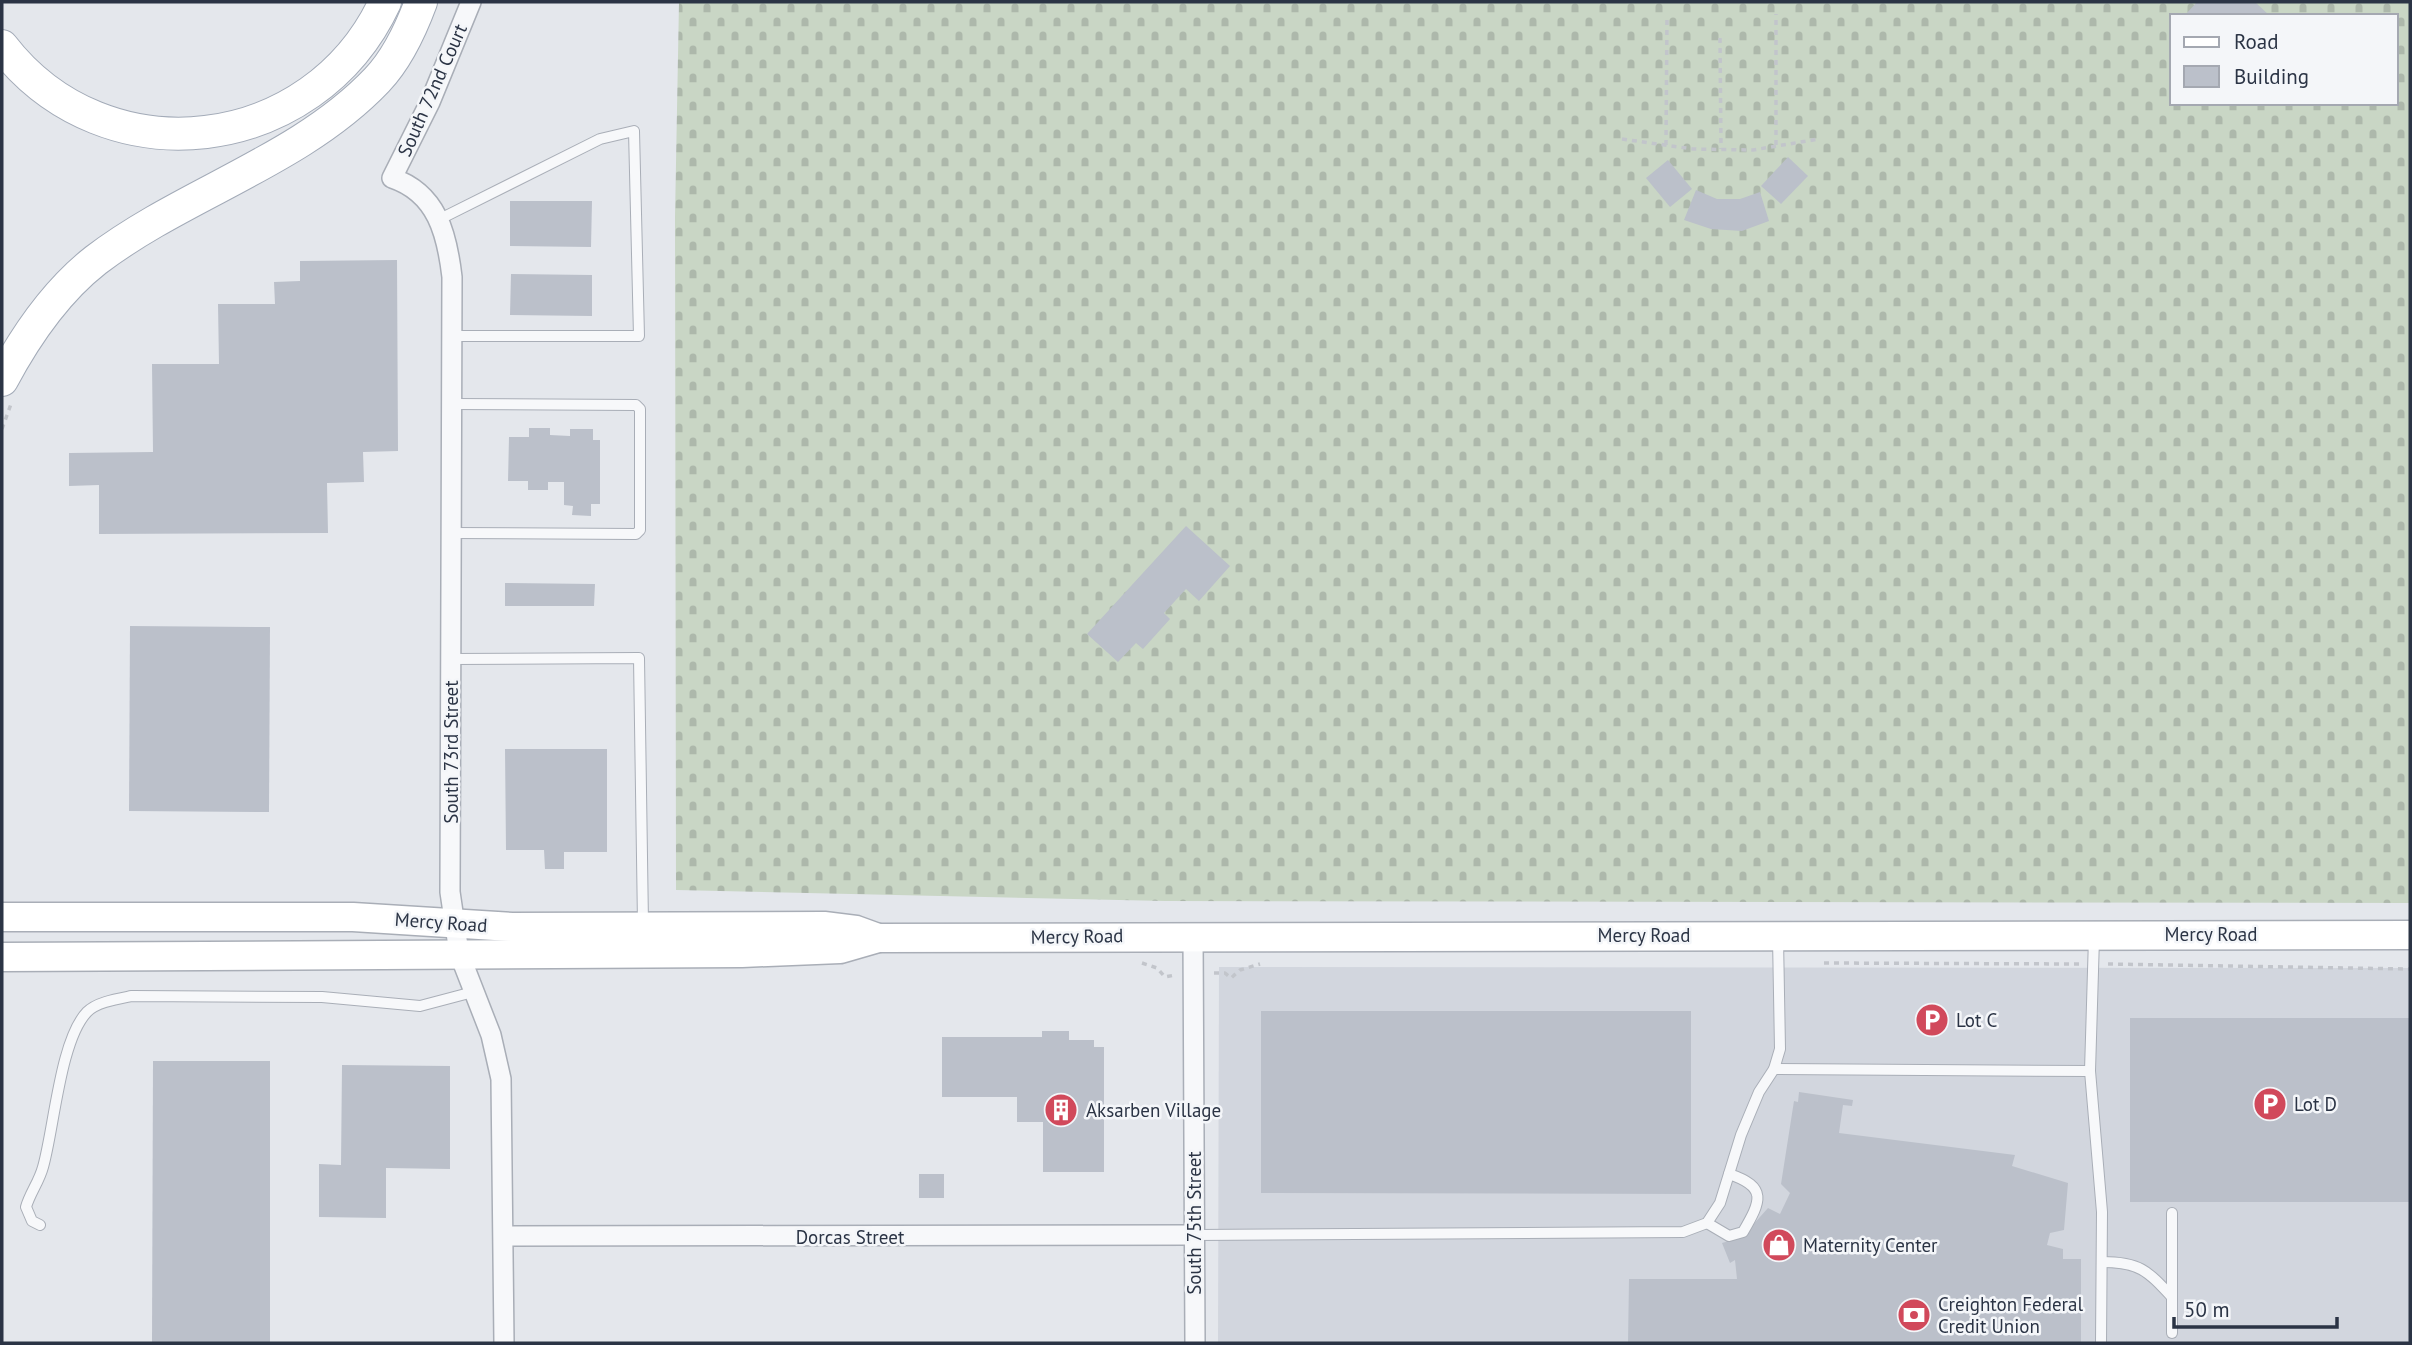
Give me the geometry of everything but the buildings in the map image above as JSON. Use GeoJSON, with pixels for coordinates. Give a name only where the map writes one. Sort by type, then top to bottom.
{"type":"FeatureCollection","features":[{"type":"Feature","properties":{"kind":"main road"},"geometry":{"type":"LineString","coordinates":[[2,46],[34,82],[62,102],[117,127],[178,135],[211,132],[245,125],[283,110],[309,93],[357,50],[385,2]]}},
{"type":"Feature","properties":{"kind":"main road"},"geometry":{"type":"LineString","coordinates":[[2,380],[42,316],[69,283],[97,260],[142,229],[324,125],[354,102],[379,78],[392,59],[421,2]]}},
{"type":"Feature","properties":{"kind":"main road","name":"Mercy Road"},"geometry":{"type":"LineString","coordinates":[[2,917],[353,917],[512,927],[824,926],[856,930],[878,938]]}},
{"type":"Feature","properties":{"kind":"main road","name":"Mercy Road"},"geometry":{"type":"LineString","coordinates":[[2,957],[742,953],[840,949],[878,938],[1193,935],[2410,935]]}},
{"type":"Feature","properties":{"kind":"street","name":"South 72nd Court"},"geometry":{"type":"LineString","coordinates":[[392,178],[430,102],[471,2]]}},
{"type":"Feature","properties":{"kind":"street","name":"South 73rd Street"},"geometry":{"type":"LineString","coordinates":[[392,178],[413,186],[428,201],[440,219],[451,264],[450,885],[459,953],[491,1035],[501,1079],[505,1236],[504,1343]]}},
{"type":"Feature","properties":{"kind":"street","name":"South 75th Street"},"geometry":{"type":"LineString","coordinates":[[1193,935],[1195,1343]]}},
{"type":"Feature","properties":{"kind":"street","name":"Dorcas Street"},"geometry":{"type":"LineString","coordinates":[[505,1236],[1195,1235]]}},
{"type":"Feature","properties":{"kind":"lane"},"geometry":{"type":"LineString","coordinates":[[440,219],[600,139],[634,131],[639,335],[452,335]]}},
{"type":"Feature","properties":{"kind":"lane"},"geometry":{"type":"LineString","coordinates":[[452,404],[635,405],[640,409],[640,530],[636,534],[452,533]]}},
{"type":"Feature","properties":{"kind":"lane"},"geometry":{"type":"LineString","coordinates":[[452,659],[639,658],[643,927]]}},
{"type":"Feature","properties":{"kind":"lane"},"geometry":{"type":"LineString","coordinates":[[2094,933],[2090,1071],[2102,1212],[2101,1343]]}},
{"type":"Feature","properties":{"kind":"lane"},"geometry":{"type":"LineString","coordinates":[[1195,1235],[1683,1232],[1707,1223],[1720,1203],[1741,1135],[1759,1092],[1774,1069],[1780,1049],[1778,935]]}},
{"type":"Feature","properties":{"kind":"lane"},"geometry":{"type":"LineString","coordinates":[[40,1225],[32,1221],[26,1207],[41,1177],[67,1051],[87,1012],[109,1001],[132,996],[322,997],[420,1006],[473,992]]}},
{"type":"Feature","properties":{"kind":"lane"},"geometry":{"type":"LineString","coordinates":[[1774,1069],[2090,1071]]}},
{"type":"Feature","properties":{"kind":"lane"},"geometry":{"type":"LineString","coordinates":[[1707,1223],[1729,1236],[1743,1232],[1758,1207],[1759,1195],[1750,1181],[1729,1174]]}},
{"type":"Feature","properties":{"kind":"lane"},"geometry":{"type":"LineString","coordinates":[[2172,1213],[2172,1334]]}},
{"type":"Feature","properties":{"kind":"lane"},"geometry":{"type":"LineString","coordinates":[[2102,1262],[2125,1262],[2146,1269],[2172,1297]]}},
{"type":"Feature","properties":{"kind":"path"},"geometry":{"type":"LineString","coordinates":[[1776,14],[1776,145]]}},
{"type":"Feature","properties":{"kind":"path"},"geometry":{"type":"LineString","coordinates":[[1666,145],[1667,15]]}},
{"type":"Feature","properties":{"kind":"path"},"geometry":{"type":"LineString","coordinates":[[1720,38],[1721,149]]}},
{"type":"Feature","properties":{"kind":"path"},"geometry":{"type":"LineString","coordinates":[[1622,139],[1666,145],[1753,150],[1819,139]]}},
{"type":"Feature","properties":{"kind":"path"},"geometry":{"type":"LineString","coordinates":[[1131,963],[1157,968],[1165,978],[1194,973],[1225,973],[1231,978],[1240,970],[1263,964]]}},
{"type":"Feature","properties":{"kind":"path"},"geometry":{"type":"LineString","coordinates":[[1819,963],[2410,969]]}},
{"type":"Feature","properties":{"kind":"shaded area"},"geometry":{"type":"Polygon","coordinates":[[[1219,967],[2410,968],[2410,1343],[1218,1343],[1219,967]]]}},
{"type":"Feature","properties":{"kind":"green space"},"geometry":{"type":"Polygon","coordinates":[[[679,2],[2410,2],[2410,903],[1165,901],[676,890],[675,217],[679,2]]]}},
{"type":"Feature","properties":{"kind":"place","name":"Lot C"},"geometry":{"type":"Point","coordinates":[1932,1020]}},
{"type":"Feature","properties":{"kind":"place","name":"Lot D"},"geometry":{"type":"Point","coordinates":[2270,1104]}},
{"type":"Feature","properties":{"kind":"place","name":"Aksarben Village"},"geometry":{"type":"Point","coordinates":[1061,1110]}},
{"type":"Feature","properties":{"kind":"place","name":"Maternity Center"},"geometry":{"type":"Point","coordinates":[1779,1245]}},
{"type":"Feature","properties":{"kind":"place","name":"Creighton Federal Credit Union"},"geometry":{"type":"Point","coordinates":[1914,1315]}}]}
